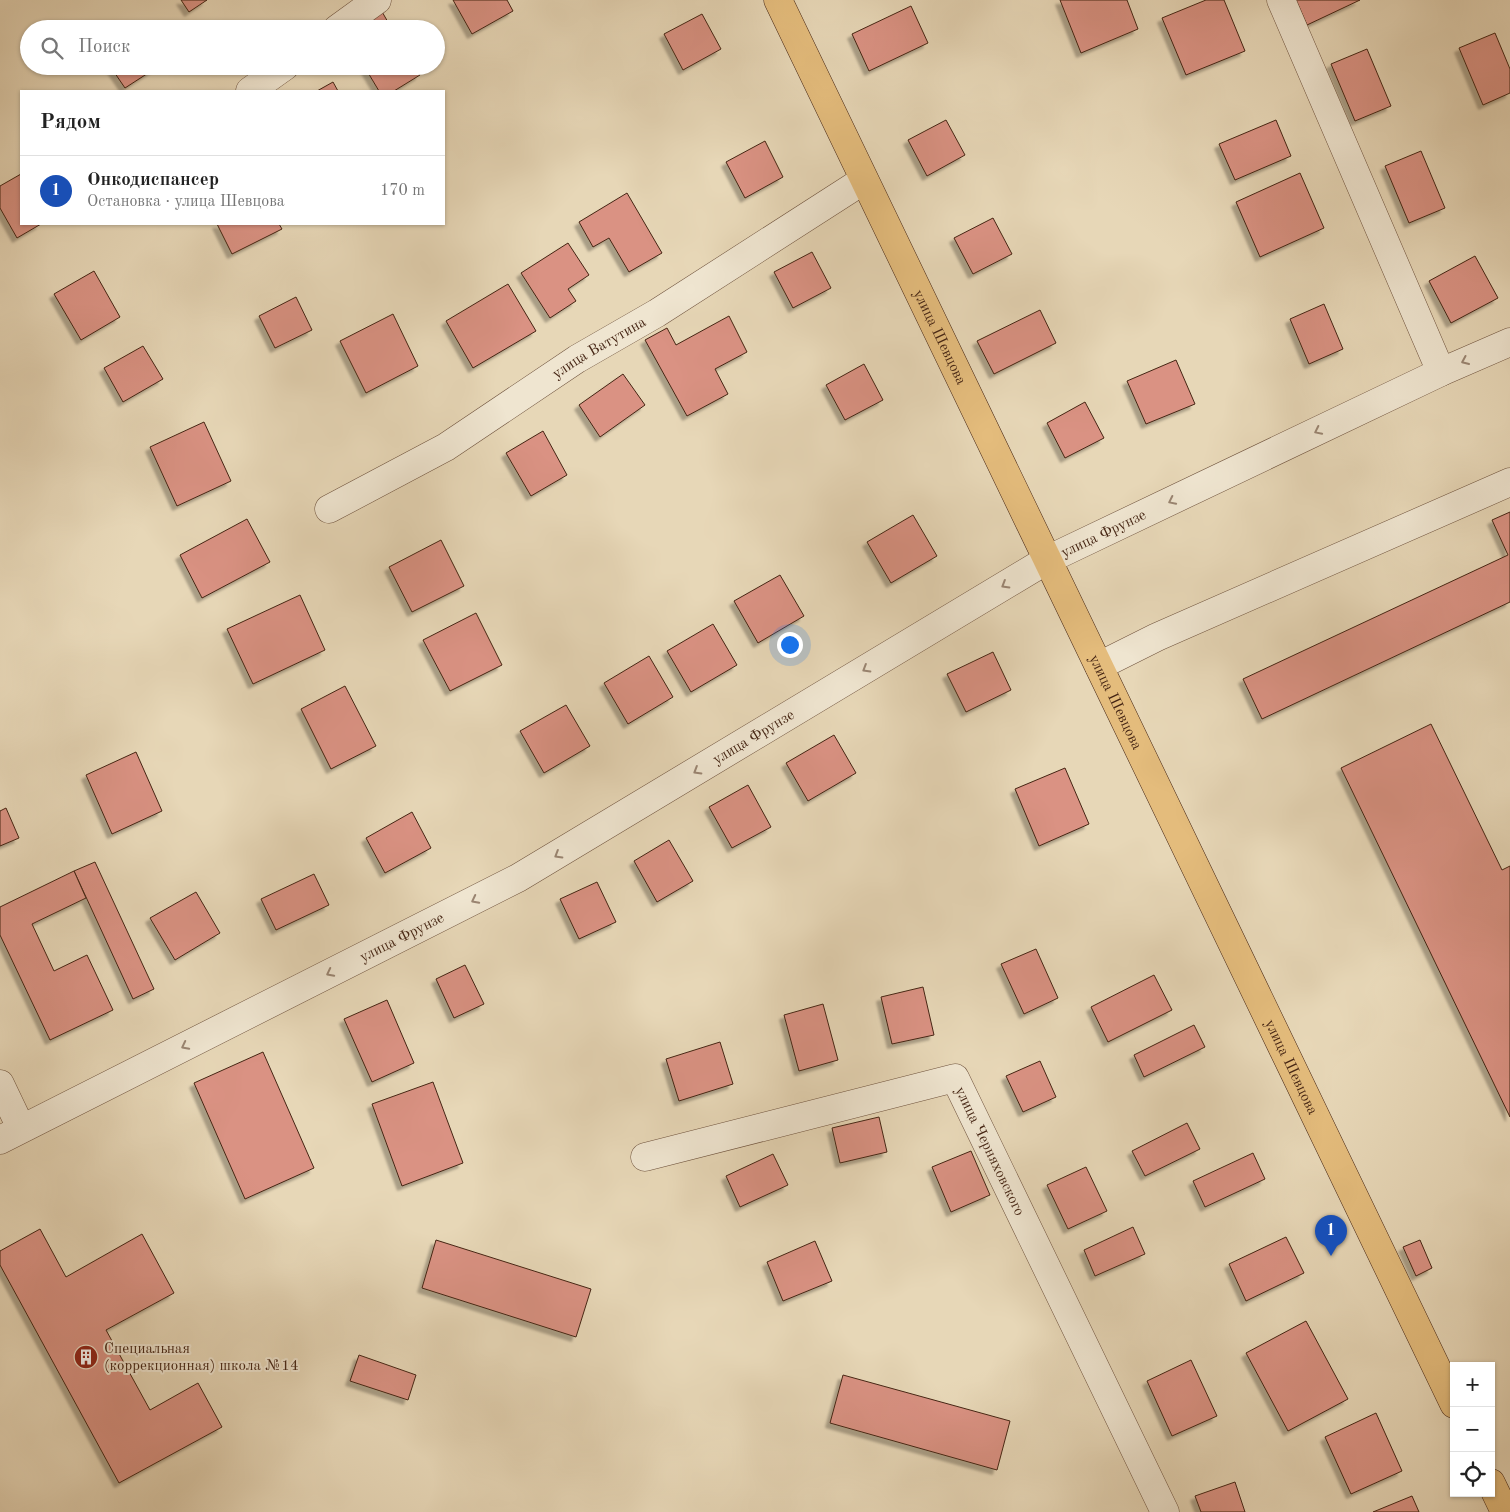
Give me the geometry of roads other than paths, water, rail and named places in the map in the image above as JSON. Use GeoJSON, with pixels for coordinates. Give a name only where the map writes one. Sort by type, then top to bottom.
{"type":"FeatureCollection","features":[{"type":"Feature","properties":{"kind":"main road","name":"улица Шевцова"},"geometry":{"type":"LineString","coordinates":[[778,0],[1450,1396]]}},
{"type":"Feature","properties":{"kind":"main road"},"geometry":{"type":"LineString","coordinates":[[1495,1491],[1505,1512]]}},
{"type":"Feature","properties":{"kind":"street"},"geometry":{"type":"LineString","coordinates":[[349,20],[377,0]]}},
{"type":"Feature","properties":{"kind":"street"},"geometry":{"type":"LineString","coordinates":[[1281,0],[1441,372]]}},
{"type":"Feature","properties":{"kind":"street"},"geometry":{"type":"LineString","coordinates":[[251,90],[272,75]]}},
{"type":"Feature","properties":{"kind":"street","name":"улица Ватутина"},"geometry":{"type":"LineString","coordinates":[[329,509],[446,447],[577,359],[698,287],[864,180]]}},
{"type":"Feature","properties":{"kind":"street","name":"улица Фрунзе"},"geometry":{"type":"LineString","coordinates":[[10,1134],[518,878],[1047,560],[1441,372],[1510,342]]}},
{"type":"Feature","properties":{"kind":"street"},"geometry":{"type":"LineString","coordinates":[[1099,666],[1157,638],[1510,482]]}},
{"type":"Feature","properties":{"kind":"street","name":"улица Черняховского"},"geometry":{"type":"LineString","coordinates":[[645,1157],[955,1078],[1165,1512]]}},
{"type":"Feature","properties":{"kind":"street"},"geometry":{"type":"LineString","coordinates":[[0,1084],[10,1134]]}},
{"type":"Feature","properties":{"kind":"place","name":"Онкодиспансер"},"geometry":{"type":"Point","coordinates":[1331,1256]}},
{"type":"Feature","properties":{"kind":"place","name":"Специальная (коррекционная) школа №14"},"geometry":{"type":"Point","coordinates":[86,1357]}}]}
